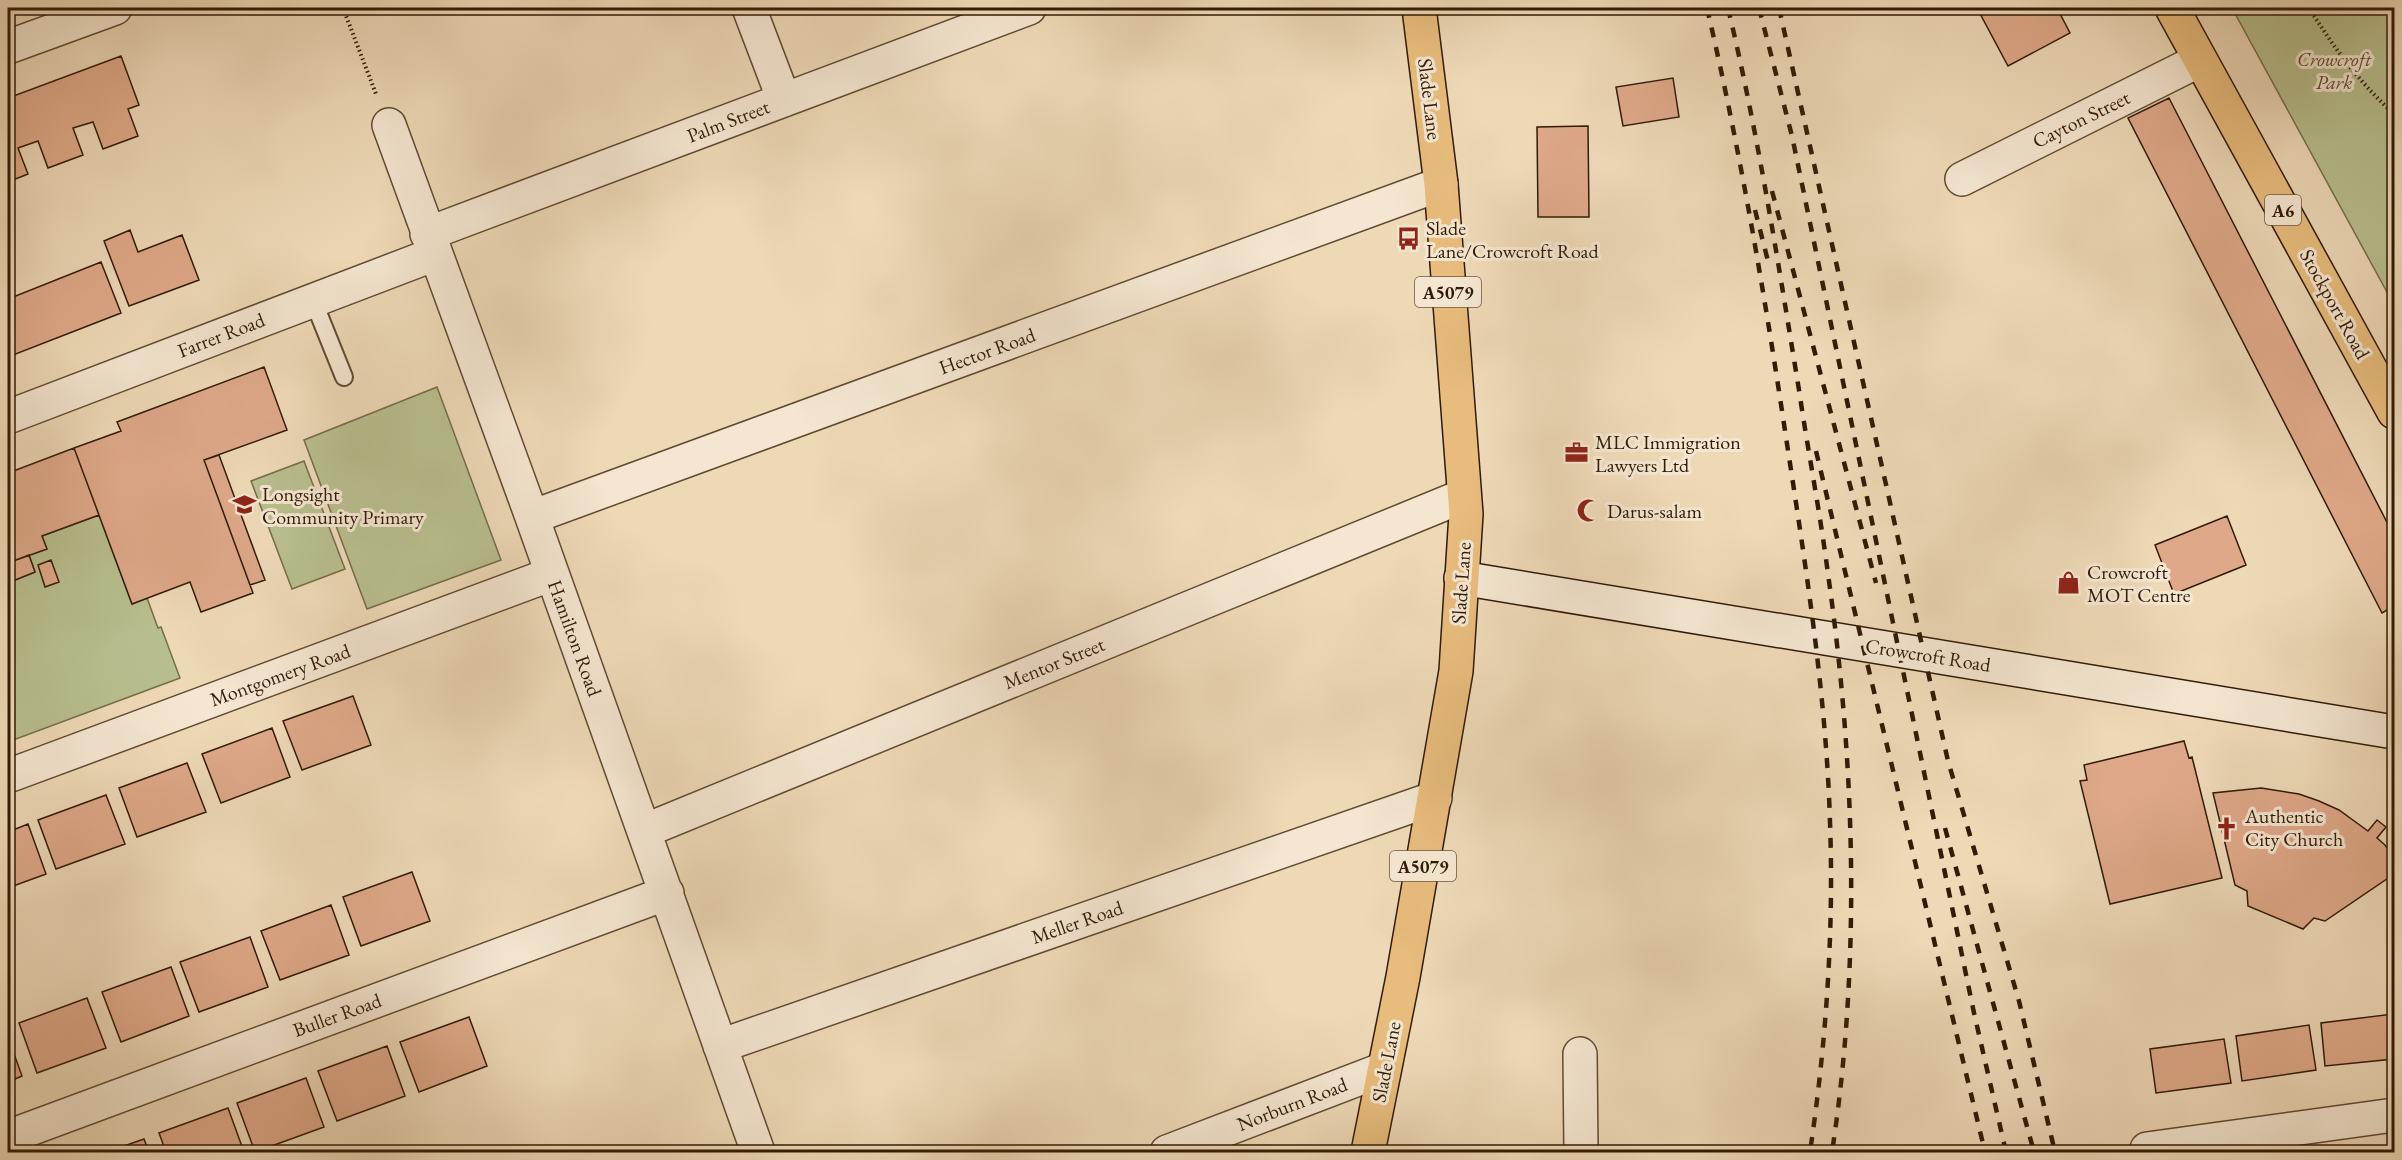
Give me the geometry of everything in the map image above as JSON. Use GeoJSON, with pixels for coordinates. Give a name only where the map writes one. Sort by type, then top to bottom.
{"type":"FeatureCollection","features":[{"type":"Feature","properties":{"kind":"main road","name":"Slade Lane"},"geometry":{"type":"LineString","coordinates":[[1368,1152],[1405,966],[1456,671],[1466,514],[1441,184],[1419,8]]}},
{"type":"Feature","properties":{"kind":"main road","name":"Stockport Road"},"geometry":{"type":"LineString","coordinates":[[2172,8],[2394,412]]}},
{"type":"Feature","properties":{"kind":"street"},"geometry":{"type":"LineString","coordinates":[[8,47],[115,8]]}},
{"type":"Feature","properties":{"kind":"street"},"geometry":{"type":"LineString","coordinates":[[749,8],[784,100]]}},
{"type":"Feature","properties":{"kind":"street","name":"Palm Street"},"geometry":{"type":"LineString","coordinates":[[431,244],[784,100],[1029,8]]}},
{"type":"Feature","properties":{"kind":"street","name":"Cayton Street"},"geometry":{"type":"LineString","coordinates":[[1962,179],[2200,60]]}},
{"type":"Feature","properties":{"kind":"street","name":"Hamilton Road"},"geometry":{"type":"LineString","coordinates":[[389,125],[667,893],[758,1152]]}},
{"type":"Feature","properties":{"kind":"street","name":"Hector Road"},"geometry":{"type":"LineString","coordinates":[[532,518],[1441,184]]}},
{"type":"Feature","properties":{"kind":"street","name":"Farrer Road"},"geometry":{"type":"LineString","coordinates":[[8,417],[313,300],[431,244]]}},
{"type":"Feature","properties":{"kind":"street","name":"Mentor Street"},"geometry":{"type":"LineString","coordinates":[[644,831],[1463,495]]}},
{"type":"Feature","properties":{"kind":"street","name":"Montgomery Road"},"geometry":{"type":"LineString","coordinates":[[8,776],[552,574]]}},
{"type":"Feature","properties":{"kind":"street","name":"Crowcroft Road"},"geometry":{"type":"LineString","coordinates":[[1461,578],[2394,732]]}},
{"type":"Feature","properties":{"kind":"street","name":"Meller Road"},"geometry":{"type":"LineString","coordinates":[[720,1046],[1435,798]]}},
{"type":"Feature","properties":{"kind":"street","name":"Buller Road"},"geometry":{"type":"LineString","coordinates":[[8,1137],[667,893]]}},
{"type":"Feature","properties":{"kind":"street"},"geometry":{"type":"LineString","coordinates":[[1580,1054],[1581,1152]]}},
{"type":"Feature","properties":{"kind":"street","name":"Norburn Road"},"geometry":{"type":"LineString","coordinates":[[1167,1152],[1384,1069]]}},
{"type":"Feature","properties":{"kind":"street"},"geometry":{"type":"LineString","coordinates":[[2147,1151],[2392,1121]]}},
{"type":"Feature","properties":{"kind":"lane"},"geometry":{"type":"LineString","coordinates":[[313,300],[344,377]]}},
{"type":"Feature","properties":{"kind":"path"},"geometry":{"type":"LineString","coordinates":[[343,8],[389,125]]}},
{"type":"Feature","properties":{"kind":"path"},"geometry":{"type":"LineString","coordinates":[[2309,8],[2340,56],[2373,95],[2394,114]]}},
{"type":"Feature","properties":{"kind":"green space","name":"Crowcroft Park"},"geometry":{"type":"Polygon","coordinates":[[[2232,8],[2394,8],[2394,305],[2232,8]]]}},
{"type":"Feature","properties":{"kind":"green space"},"geometry":{"type":"Polygon","coordinates":[[[437,387],[501,560],[367,609],[304,440],[437,387]]]}},
{"type":"Feature","properties":{"kind":"green space"},"geometry":{"type":"Polygon","coordinates":[[[304,461],[345,569],[292,589],[251,481],[304,461]]]}},
{"type":"Feature","properties":{"kind":"green space"},"geometry":{"type":"Polygon","coordinates":[[[99,515],[132,604],[147,598],[158,628],[161,627],[180,678],[8,742],[8,583],[35,572],[29,555],[47,549],[42,536],[99,515]]]}},
{"type":"Feature","properties":{"kind":"building"},"geometry":{"type":"Polygon","coordinates":[[[1977,8],[2057,8],[2070,33],[2008,66],[1977,8]]]}},
{"type":"Feature","properties":{"kind":"building"},"geometry":{"type":"Polygon","coordinates":[[[121,56],[139,105],[128,109],[138,136],[103,149],[93,122],[73,128],[83,155],[48,168],[38,141],[18,148],[28,174],[8,182],[8,98],[121,56]]]}},
{"type":"Feature","properties":{"kind":"building"},"geometry":{"type":"Polygon","coordinates":[[[1673,78],[1679,117],[1623,126],[1616,87],[1673,78]]]}},
{"type":"Feature","properties":{"kind":"building"},"geometry":{"type":"Polygon","coordinates":[[[2169,98],[2394,536],[2394,606],[2382,613],[2128,118],[2169,98]]]}},
{"type":"Feature","properties":{"kind":"building"},"geometry":{"type":"Polygon","coordinates":[[[1588,126],[1589,217],[1538,217],[1537,127],[1588,126]]]}},
{"type":"Feature","properties":{"kind":"building"},"geometry":{"type":"Polygon","coordinates":[[[130,230],[138,252],[182,235],[199,280],[129,306],[104,241],[130,230]]]}},
{"type":"Feature","properties":{"kind":"building"},"geometry":{"type":"Polygon","coordinates":[[[101,262],[121,313],[8,357],[8,299],[101,262]]]}},
{"type":"Feature","properties":{"kind":"building"},"geometry":{"type":"Polygon","coordinates":[[[264,367],[287,430],[204,460],[253,593],[201,612],[190,582],[132,604],[74,448],[121,431],[117,422],[264,367]]]}},
{"type":"Feature","properties":{"kind":"building"},"geometry":{"type":"Polygon","coordinates":[[[74,448],[99,515],[42,536],[47,549],[8,563],[8,473],[74,448]]]}},
{"type":"Feature","properties":{"kind":"building"},"geometry":{"type":"Polygon","coordinates":[[[219,455],[265,580],[250,585],[204,460],[219,455]]]}},
{"type":"Feature","properties":{"kind":"building"},"geometry":{"type":"Polygon","coordinates":[[[2227,516],[2246,565],[2174,594],[2155,545],[2227,516]]]}},
{"type":"Feature","properties":{"kind":"building"},"geometry":{"type":"Polygon","coordinates":[[[29,555],[35,572],[8,583],[8,563],[29,555]]]}},
{"type":"Feature","properties":{"kind":"building"},"geometry":{"type":"Polygon","coordinates":[[[51,560],[59,582],[45,587],[38,565],[51,560]]]}},
{"type":"Feature","properties":{"kind":"building"},"geometry":{"type":"Polygon","coordinates":[[[353,696],[371,745],[302,770],[283,721],[353,696]]]}},
{"type":"Feature","properties":{"kind":"building"},"geometry":{"type":"Polygon","coordinates":[[[272,728],[290,777],[221,803],[202,754],[272,728]]]}},
{"type":"Feature","properties":{"kind":"building"},"geometry":{"type":"Polygon","coordinates":[[[2184,741],[2189,758],[2192,757],[2222,878],[2110,904],[2080,781],[2087,780],[2084,765],[2184,741]]]}},
{"type":"Feature","properties":{"kind":"building"},"geometry":{"type":"Polygon","coordinates":[[[187,763],[206,812],[137,837],[119,788],[187,763]]]}},
{"type":"Feature","properties":{"kind":"building"},"geometry":{"type":"Polygon","coordinates":[[[2261,788],[2299,794],[2319,801],[2339,810],[2368,831],[2377,820],[2386,827],[2377,838],[2394,858],[2394,874],[2325,921],[2314,918],[2303,929],[2248,906],[2247,891],[2235,885],[2213,793],[2261,788]]]}},
{"type":"Feature","properties":{"kind":"building"},"geometry":{"type":"Polygon","coordinates":[[[106,795],[125,844],[56,869],[38,820],[106,795]]]}},
{"type":"Feature","properties":{"kind":"building"},"geometry":{"type":"Polygon","coordinates":[[[28,824],[46,874],[8,888],[8,832],[28,824]]]}},
{"type":"Feature","properties":{"kind":"building"},"geometry":{"type":"Polygon","coordinates":[[[412,872],[430,921],[361,946],[343,897],[412,872]]]}},
{"type":"Feature","properties":{"kind":"building"},"geometry":{"type":"Polygon","coordinates":[[[331,905],[349,955],[280,980],[261,931],[331,905]]]}},
{"type":"Feature","properties":{"kind":"building"},"geometry":{"type":"Polygon","coordinates":[[[250,937],[268,987],[199,1012],[180,962],[250,937]]]}},
{"type":"Feature","properties":{"kind":"building"},"geometry":{"type":"Polygon","coordinates":[[[171,967],[189,1016],[121,1042],[102,992],[171,967]]]}},
{"type":"Feature","properties":{"kind":"building"},"geometry":{"type":"Polygon","coordinates":[[[87,998],[106,1048],[37,1073],[19,1023],[87,998]]]}},
{"type":"Feature","properties":{"kind":"building"},"geometry":{"type":"Polygon","coordinates":[[[2393,1014],[2394,1059],[2325,1066],[2321,1023],[2393,1014]]]}},
{"type":"Feature","properties":{"kind":"building"},"geometry":{"type":"Polygon","coordinates":[[[469,1017],[487,1066],[419,1092],[400,1042],[469,1017]]]}},
{"type":"Feature","properties":{"kind":"building"},"geometry":{"type":"Polygon","coordinates":[[[2309,1025],[2316,1070],[2242,1081],[2236,1036],[2309,1025]]]}},
{"type":"Feature","properties":{"kind":"building"},"geometry":{"type":"Polygon","coordinates":[[[8,1037],[22,1076],[8,1082],[8,1037]]]}},
{"type":"Feature","properties":{"kind":"building"},"geometry":{"type":"Polygon","coordinates":[[[2224,1039],[2231,1083],[2156,1093],[2150,1049],[2224,1039]]]}},
{"type":"Feature","properties":{"kind":"building"},"geometry":{"type":"Polygon","coordinates":[[[387,1046],[405,1096],[337,1121],[318,1071],[387,1046]]]}},
{"type":"Feature","properties":{"kind":"building"},"geometry":{"type":"Polygon","coordinates":[[[306,1078],[324,1127],[255,1152],[237,1103],[306,1078]]]}},
{"type":"Feature","properties":{"kind":"building"},"geometry":{"type":"Polygon","coordinates":[[[228,1108],[244,1152],[166,1152],[159,1133],[228,1108]]]}},
{"type":"Feature","properties":{"kind":"building"},"geometry":{"type":"Polygon","coordinates":[[[144,1139],[149,1152],[107,1152],[144,1139]]]}},
{"type":"Feature","properties":{"kind":"railway"},"geometry":{"type":"LineString","coordinates":[[1707,8],[1740,163],[1768,320],[1806,573],[1824,722],[1830,822],[1830,946],[1828,988],[1810,1152]]}},
{"type":"Feature","properties":{"kind":"railway"},"geometry":{"type":"LineString","coordinates":[[1728,8],[1758,150],[1791,342],[1825,551],[1844,717],[1849,790],[1851,936],[1841,1081],[1832,1152]]}},
{"type":"Feature","properties":{"kind":"railway"},"geometry":{"type":"LineString","coordinates":[[1759,8],[1792,136],[1974,1013],[2006,1152]]}},
{"type":"Feature","properties":{"kind":"railway"},"geometry":{"type":"LineString","coordinates":[[1779,8],[1948,761],[2019,1001],[2055,1152]]}},
{"type":"Feature","properties":{"kind":"railway"},"geometry":{"type":"LineString","coordinates":[[1772,191],[1876,583]]}},
{"type":"Feature","properties":{"kind":"railway"},"geometry":{"type":"LineString","coordinates":[[1755,210],[1769,265]]}},
{"type":"Feature","properties":{"kind":"railway"},"geometry":{"type":"LineString","coordinates":[[1816,451],[1985,1152]]}},
{"type":"Feature","properties":{"kind":"railway"},"geometry":{"type":"LineString","coordinates":[[1945,828],[2034,1152]]}},
{"type":"Feature","properties":{"kind":"place","name":"Slade Lane/Crowcroft Road"},"geometry":{"type":"Point","coordinates":[1408,239]}},
{"type":"Feature","properties":{"kind":"place","name":"MLC Immigration Lawyers Ltd"},"geometry":{"type":"Point","coordinates":[1577,453]}},
{"type":"Feature","properties":{"kind":"place","name":"Longsight Community Primary"},"geometry":{"type":"Point","coordinates":[244,505]}},
{"type":"Feature","properties":{"kind":"place","name":"Darus-salam"},"geometry":{"type":"Point","coordinates":[1589,511]}},
{"type":"Feature","properties":{"kind":"place","name":"Crowcroft MOT Centre"},"geometry":{"type":"Point","coordinates":[2069,583]}},
{"type":"Feature","properties":{"kind":"place","name":"Authentic City Church"},"geometry":{"type":"Point","coordinates":[2227,828]}}]}
